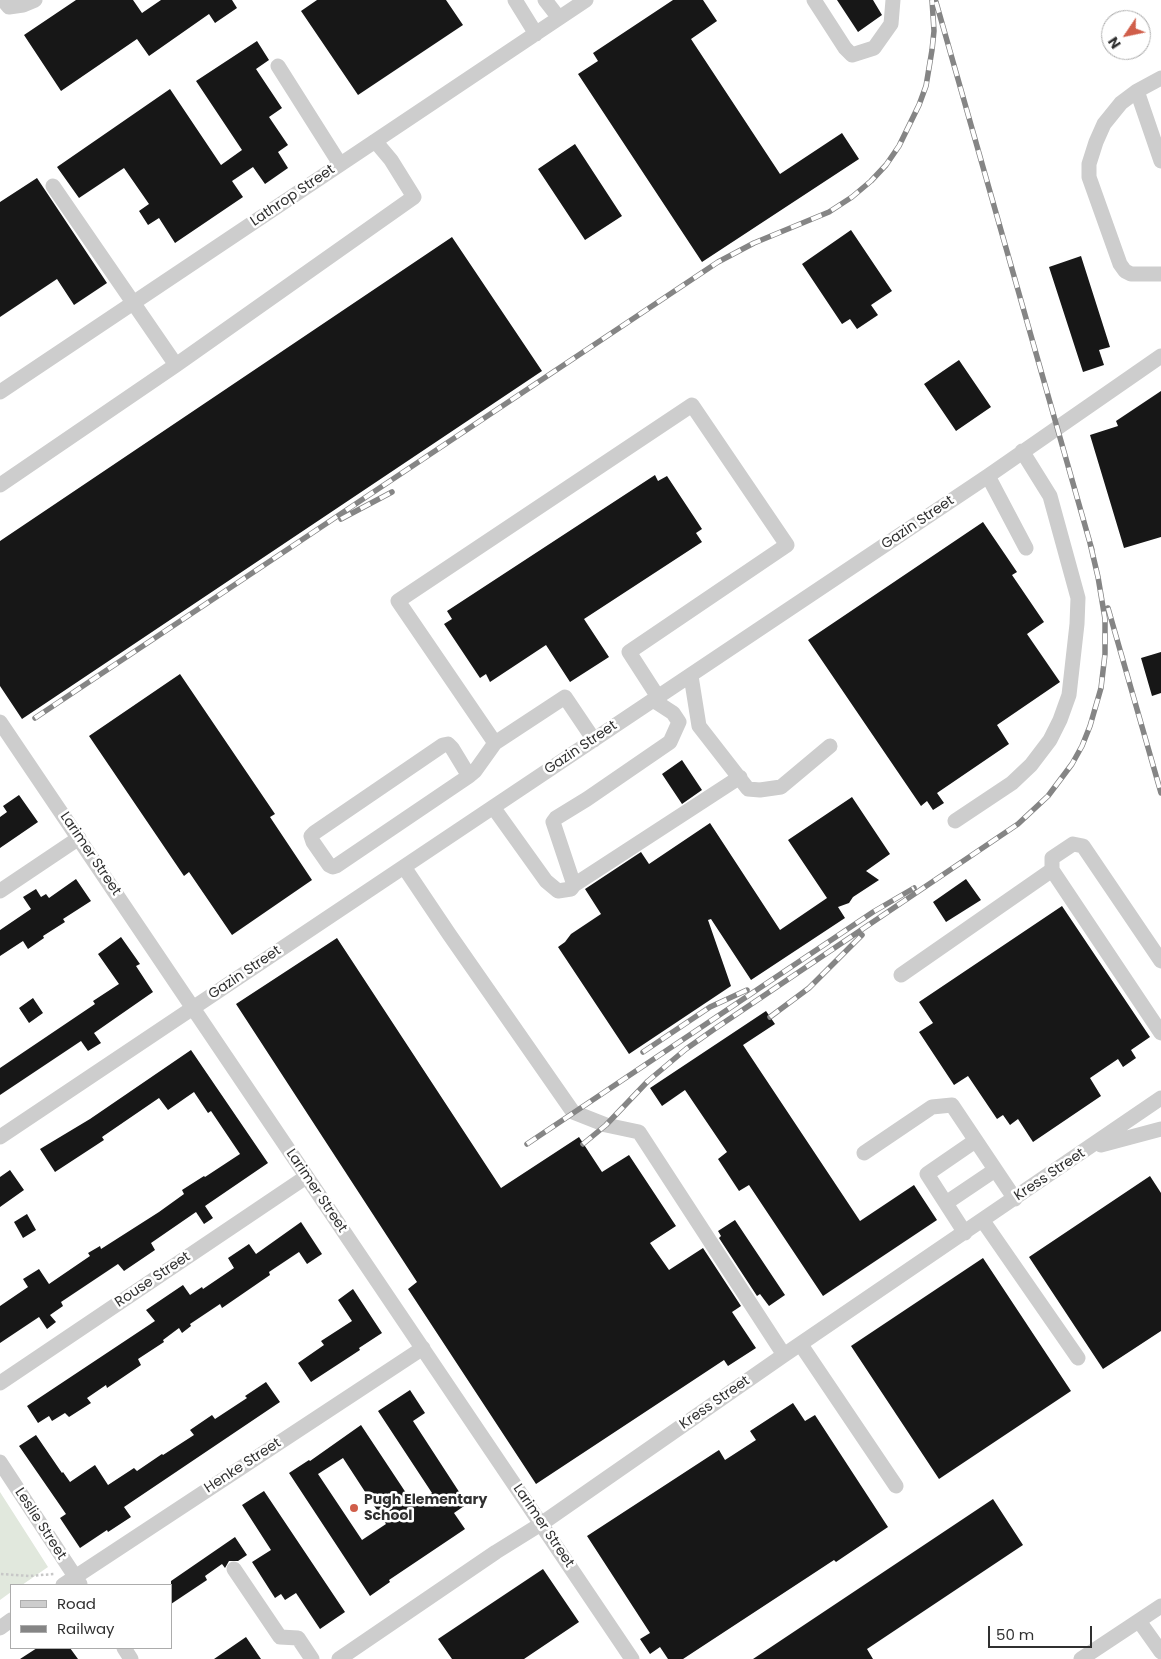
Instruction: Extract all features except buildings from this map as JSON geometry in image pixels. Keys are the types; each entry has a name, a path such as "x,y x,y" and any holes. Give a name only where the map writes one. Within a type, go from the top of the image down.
{"street":[{"path":"3,0 9,8 35,0"},
{"path":"515,0 536,34"},
{"path":"545,0 558,18"},
{"name":"Lathrop Street","path":"0,392 586,0"},
{"path":"814,0 844,48 852,56 874,48 891,24 893,0"},
{"path":"278,66 340,164"},
{"path":"1161,78 1121,102 1104,124 1096,142 1090,164 1089,177 1120,264 1125,271 1131,274 1161,274"},
{"path":"1137,91 1161,161"},
{"path":"0,485 176,365 414,198 391,160 375,141"},
{"path":"53,186 176,365"},
{"name":"Gazin Street","path":"0,1137 655,698 691,676 988,476 1161,356"},
{"path":"495,743 398,601 692,405 787,545 629,652 655,698 673,713 679,722 670,742 556,818 553,822 574,885"},
{"path":"955,821 1012,783 1031,765 1050,740 1069,695 1076,638 1078,598 1050,496 1022,451"},
{"path":"988,476 1026,548"},
{"path":"691,676 699,726 748,788 753,790 770,790 781,787 830,746"},
{"path":"469,776 452,748 448,744 443,745 314,833 311,836 313,842 332,868 469,776 475,771 495,743 565,697 594,740"},
{"name":"Larimer Street","path":"0,722 632,1659"},
{"path":"493,807 546,881 558,891 571,889 574,885 740,777"},
{"path":"0,891 79,838"},
{"path":"1161,961 1084,846 1073,844 1052,858 1052,870 1161,1033"},
{"path":"404,866 573,1112 606,1125 640,1132 784,1356"},
{"path":"901,976 1052,870"},
{"name":"Kress Street","path":"338,1659 496,1552 541,1524 1161,1098"},
{"path":"864,1153 932,1107 952,1105 1015,1199"},
{"name":"Kress Street","path":"1092,1147 1161,1129"},
{"path":"965,1233 926,1174 975,1141"},
{"path":"946,1203 995,1170"},
{"name":"Rouse Street","path":"0,1383 306,1176"},
{"path":"983,1221 1078,1358"},
{"path":"800,1345 896,1486"},
{"name":"Henke Street","path":"70,1580 423,1348"},
{"name":"Leslie Street","path":"0,1462 70,1580"},
{"path":"234,1570 280,1637 298,1638 312,1659"},
{"path":"1081,1659 1161,1606"},
{"path":"1139,1621 1161,1652"}],"path":[{"path":"1,1574 70,1580"}],"shaded area":[{"path":"0,1492 48,1567 23,1584 10,1584 10,1593 0,1600"}],"railway":[{"path":"35,718 718,262 754,243 829,212 852,197 886,165 899,146 919,105 926,86 932,50 934,31 932,0"},
{"path":"936,2 1092,550"},
{"path":"341,519 392,492"},
{"path":"583,1144 606,1125 648,1081 686,1049 1018,824 1048,796 1072,764 1082,746 1101,688 1105,654 1105,619 1090,543"},
{"path":"1108,608 1161,793"},
{"path":"527,1144 873,912 914,888"},
{"path":"770,1017 809,988 862,935"},
{"path":"643,1052 710,1007 747,990"}],"place":[{"name":"Pugh Elementary School","path":"354,1508"}]}
